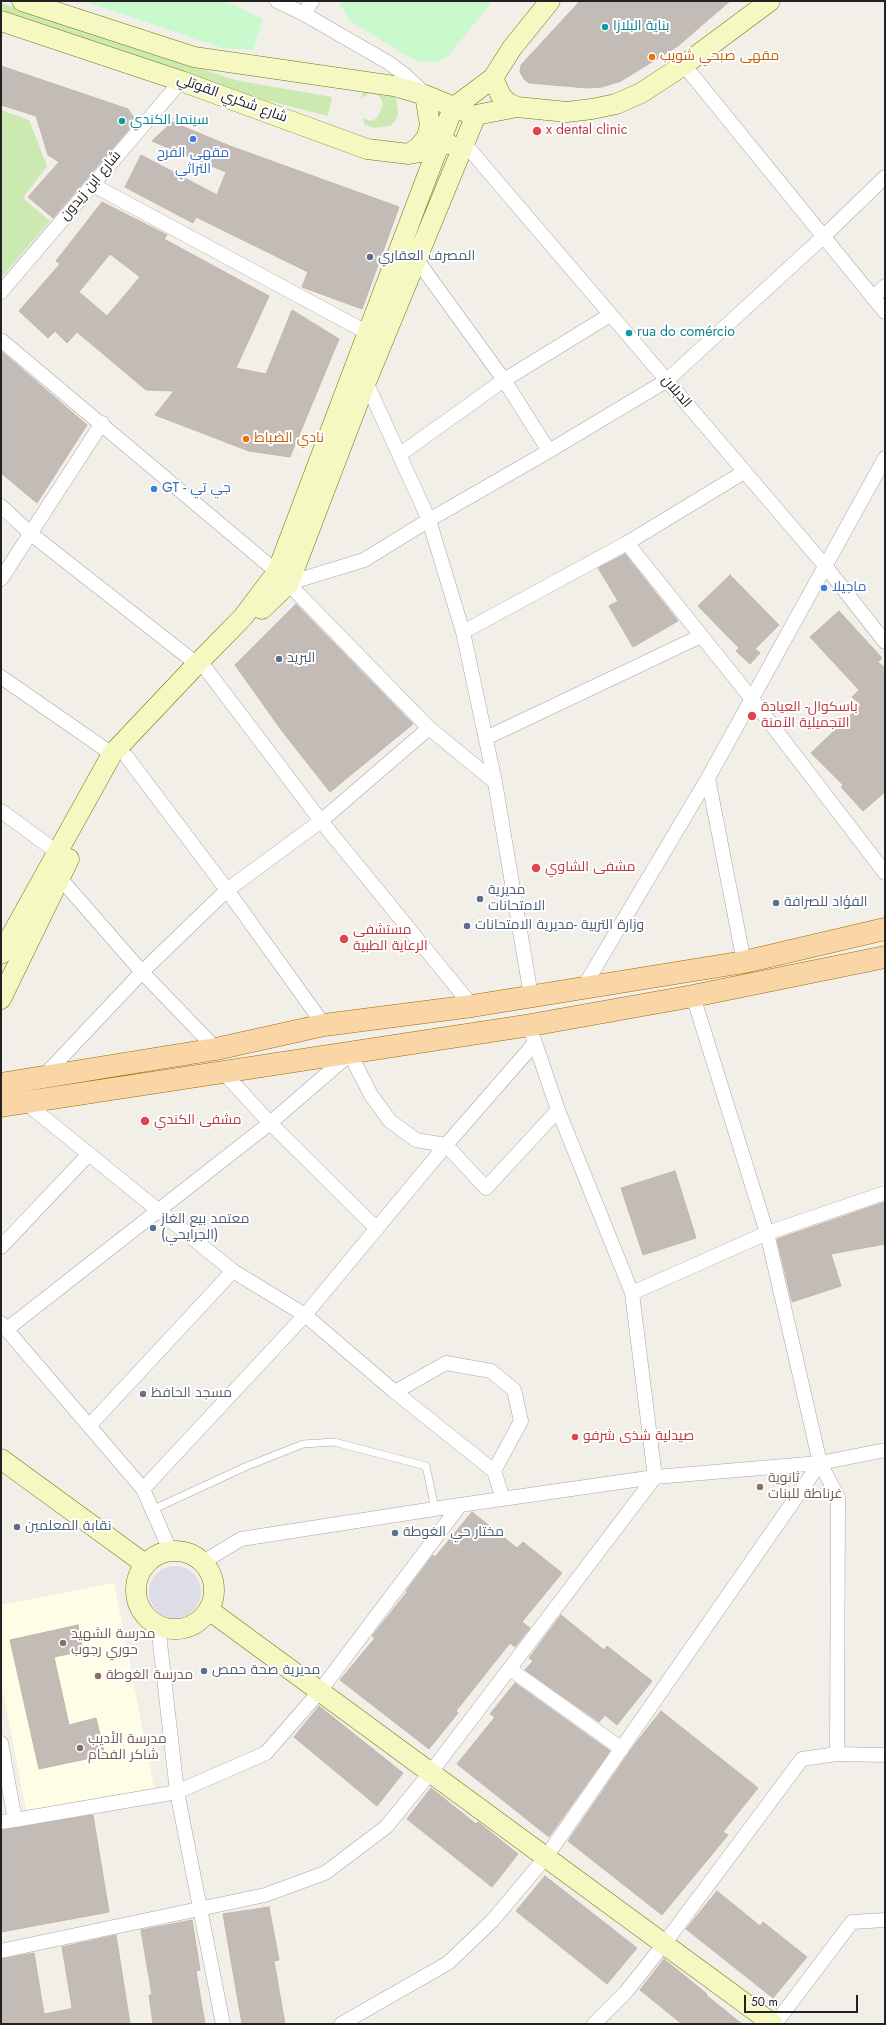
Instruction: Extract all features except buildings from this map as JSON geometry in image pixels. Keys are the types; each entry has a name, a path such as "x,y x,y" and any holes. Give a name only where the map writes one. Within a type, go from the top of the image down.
{"main road":[{"name":"شارع شكري القوتلي","path":"22,1 194,57 287,69 394,86 425,95 453,108 476,115"},
{"path":"283,578 368,332 453,108 493,78 512,48 550,1"},
{"path":"1,954 57,852 120,755 201,667 265,605 283,578 417,260 465,144 468,131 476,115 517,107 567,112 616,104 641,93 684,65 770,1"},
{"name":"شارع شكري القوتلي","path":"1,21 181,81 367,149 409,154 440,144 465,144"},
{"path":"493,78 501,96 508,103 517,107"},
{"path":"409,154 419,147 427,137 430,125 425,95"},
{"path":"1,999 59,877 120,755"},
{"path":"1,1084 216,1049 324,1025 472,1006 744,962 885,929"},
{"path":"1,1106 350,1054 533,1034 693,996 885,957"},
{"path":"1,1459 145,1564"},
{"path":"170,1550 182,1551 193,1555 203,1562 210,1572 214,1585 213,1598 209,1610 202,1619 181,1629 169,1629 148,1619 136,1598 135,1586 138,1574 145,1564 156,1555 170,1550"},
{"path":"209,1610 774,2024"}],"street":[{"path":"277,1 304,14 389,63 405,75 425,95"},
{"path":"304,14 312,1"},
{"path":"684,65 823,238 885,312"},
{"name":"شارع ابن زيدون","path":"1,292 181,81"},
{"name":"الدبلان","path":"465,144 826,567 885,642"},
{"path":"283,578 364,560 429,520 666,381 823,238 885,177"},
{"path":"93,185 368,332"},
{"path":"417,260 504,380 549,451"},
{"path":"873,298 885,286"},
{"path":"399,455 504,380 610,315"},
{"path":"1,340 102,423 283,578 429,728 495,782"},
{"path":"366,382 429,520 463,632 495,782 531,996"},
{"path":"1,579 102,423"},
{"path":"583,988 708,778 885,458"},
{"path":"463,632 627,543 744,472"},
{"path":"1,506 31,534 201,667 321,821 472,1006"},
{"path":"627,543 752,699 885,873"},
{"path":"486,738 701,636"},
{"path":"1,677 120,755 227,890 324,1025"},
{"path":"42,1078 142,972 227,890 321,821 429,728"},
{"path":"708,778 744,962"},
{"path":"1,810 57,852"},
{"path":"59,877 142,972 216,1049"},
{"path":"693,996 767,1233 820,1463 838,1497 837,1754"},
{"path":"1,1951 265,1895 325,1873 386,1827 431,1772 655,1478 632,1292 558,1110 533,1034"},
{"path":"143,1489 305,1315 446,1145 533,1034"},
{"path":"170,1550 143,1489 4,1325 270,1123 350,1054 371,1095 390,1120 416,1140 446,1145 486,1188 558,1110"},
{"path":"223,1072 270,1123 377,1229"},
{"path":"26,1103 233,1271 305,1315 395,1392 494,1471 503,1499"},
{"path":"1,1247 88,1154"},
{"path":"632,1292 767,1233 885,1193"},
{"path":"89,1426 233,1271"},
{"path":"395,1392 446,1363 491,1371 514,1390 521,1421 494,1471"},
{"path":"203,1562 241,1539 460,1505 655,1478 820,1463 885,1450"},
{"path":"341,2024 448,1963 492,1921 546,1857 820,1463"},
{"path":"1,1744 8,1821 178,1792 266,1753 320,1691 460,1505"},
{"path":"158,1625 178,1792 199,1909 223,2024"},
{"path":"510,1668 622,1749"},
{"path":"594,2024 626,1992 664,1944 802,1759 837,1754 885,1755"},
{"path":"774,2024 852,1922 885,1920"}],"lane":[{"path":"152,1510 245,1467 303,1444 334,1442 426,1466 435,1509"}],"shaded area":[{"path":"175,1566 185,1568 193,1574 199,1582 201,1592 199,1602 193,1610 185,1616 175,1618 165,1616 157,1610 151,1602 149,1592 151,1582 157,1574 165,1568"},
{"path":"114,1583 154,1788 26,1810 1,1681 1,1605"}],"green space":[{"path":"83,1 225,1 263,19 253,50 222,48"},
{"path":"340,1 493,1 448,56 437,62 420,62 403,54 349,20 340,4"},
{"path":"1,3 235,80 332,97 328,116 209,86 1,17"},
{"path":"363,91 390,95 396,99 398,112 396,120 390,126 374,128 364,124 363,118 371,121 377,118 383,105 381,98 371,93 361,98"},
{"path":"1,110 29,120 47,166 23,198 50,221 1,278"}],"place":[{"name":"بناية البلازا","path":"605,27"},
{"name":"مقهى صبحي شويب","path":"652,57"},
{"name":"سينما الكندي","path":"122,121"},
{"name":"x dental clinic","path":"537,131"},
{"name":"مقهى الفرح التراثي","path":"193,139"},
{"name":"المصرف العقاري","path":"370,257"},
{"name":"rua do comércio","path":"629,333"},
{"name":"نادي الضباط","path":"246,439"},
{"name":"GT - جي تي","path":"154,489"},
{"name":"ماجيلا","path":"824,588"},
{"name":"البريد","path":"279,659"},
{"name":"باسكوال- العيادة التجميلية الآمنة","path":"752,716"},
{"name":"مشفى الشاوي","path":"536,868"},
{"name":"مديرية الامتحانات","path":"480,899"},
{"name":"الفؤاد للصرافة","path":"776,903"},
{"name":"وزارة التربية -مديرية الامتحانات","path":"467,926"},
{"name":"مستشفى الرعاية الطبية","path":"344,939"},
{"name":"مشفى الكندي","path":"145,1121"},
{"name":"معتمد بيع الغاز (الجرايحي)","path":"153,1228"},
{"name":"مسجد الحافظ","path":"143,1394"},
{"name":"صيدلية شذى شرفو","path":"575,1437"},
{"name":"ثانوية غرناطة للبنات","path":"760,1487"},
{"name":"نقابة المعلمين","path":"17,1527"},
{"name":"مختار حي الغوطة","path":"395,1533"},
{"name":"مدرسة الشهيد حوري رجوب","path":"63,1643"},
{"name":"مديرية صحة حمص","path":"204,1671"},
{"name":"مدرسة الغوطة","path":"98,1676"},
{"name":"مدرسة الأديب شاكر الفحام","path":"80,1748"}]}
